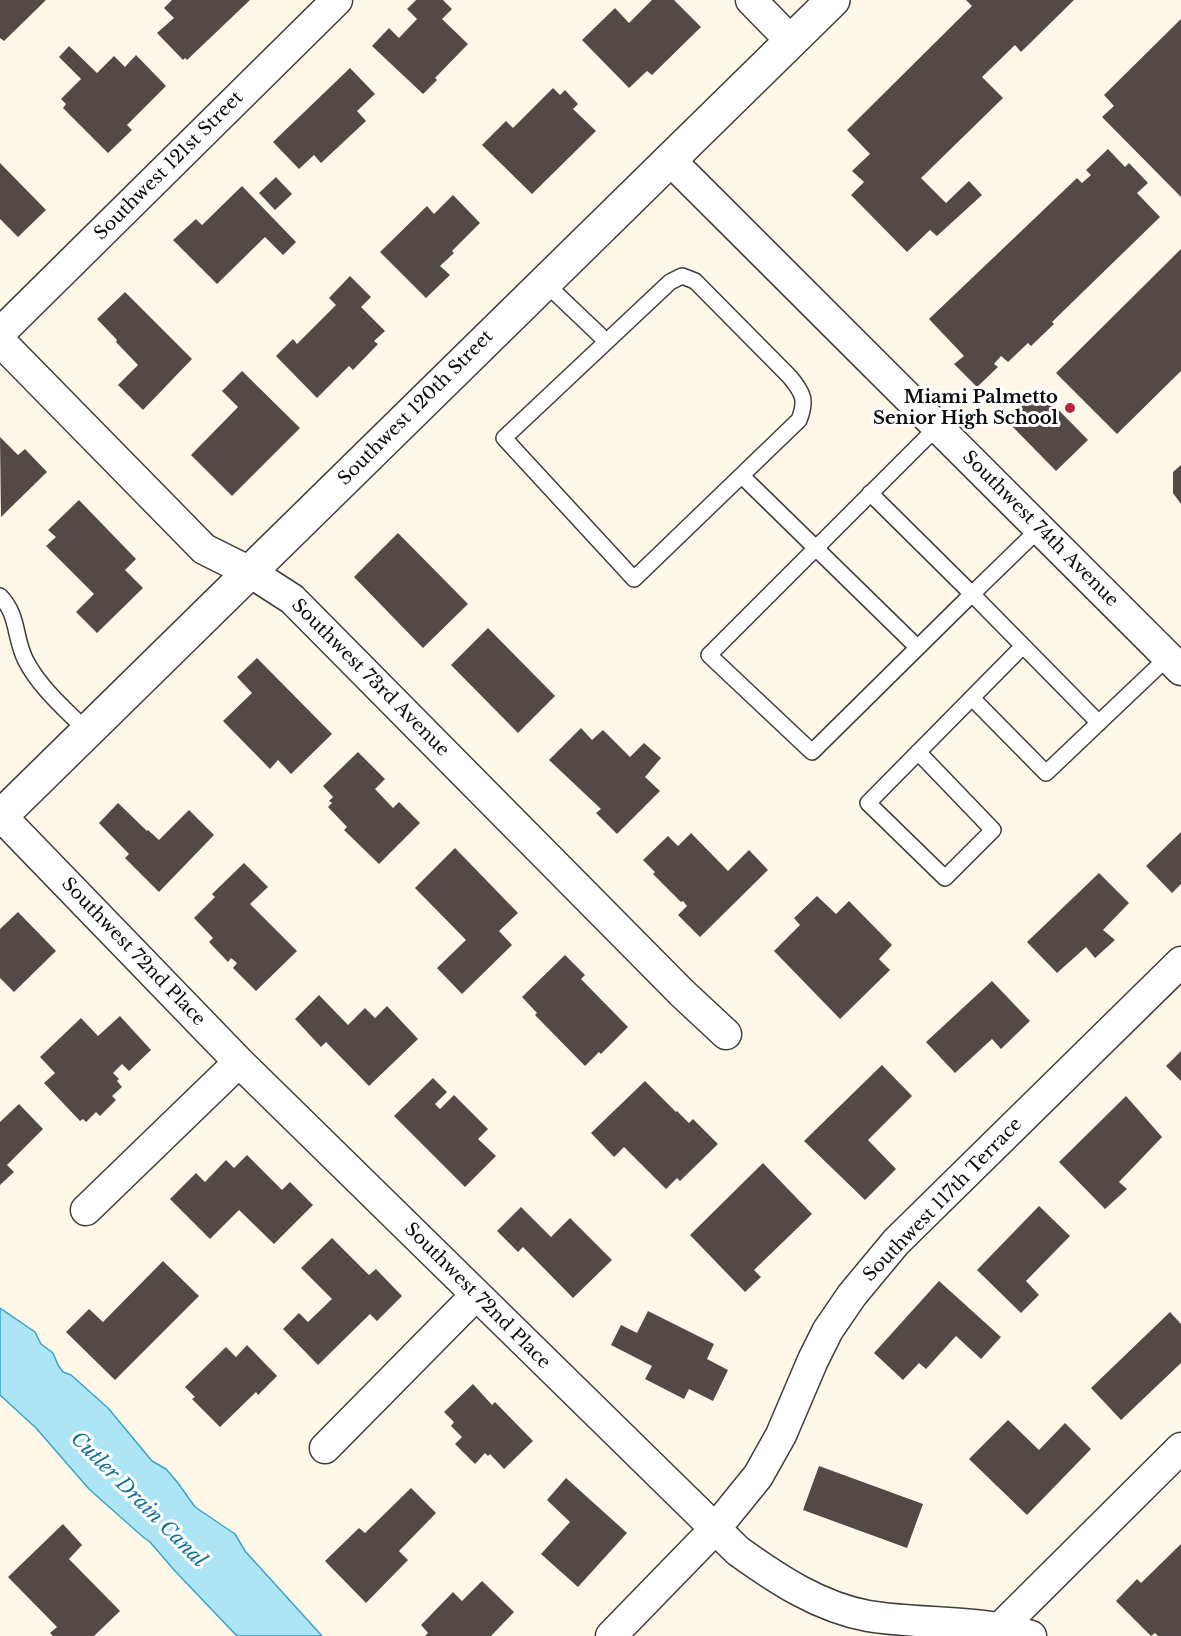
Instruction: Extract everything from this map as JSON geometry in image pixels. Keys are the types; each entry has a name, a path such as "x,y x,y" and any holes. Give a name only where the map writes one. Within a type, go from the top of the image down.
{"street":[{"name":"Southwest 121st Street","path":"0,333 337,0"},
{"path":"751,0 791,41"},
{"name":"Southwest 120th Street","path":"1,816 832,0"},
{"name":"Southwest 74th Avenue","path":"669,159 939,426 1174,664"},
{"name":"Southwest 73rd Avenue","path":"0,341 204,549 250,572 292,599 682,993 726,1034"},
{"name":"Southwest 72nd Place","path":"1,816 239,1062 738,1551 778,1579 833,1606 866,1616 999,1629 1031,1636"},
{"name":"Southwest 117th Terrace","path":"611,1636 715,1529 758,1476 781,1435 828,1330 873,1269 896,1242 1181,962"},
{"path":"86,1210 239,1062"},
{"path":"325,1448 476,1295"},
{"path":"999,1629 1181,1448"}],"lane":[{"path":"682,276 695,281 790,377 800,390 805,406 799,420 742,476 634,579 504,438 670,282 682,276"},
{"path":"544,282 606,341"},
{"path":"939,426 709,655 812,752 1039,529"},
{"path":"742,476 917,647"},
{"path":"870,493 1099,723"},
{"path":"0,596 8,604 14,616 17,637 24,658 34,674 88,732"},
{"path":"918,752 993,830 945,878 868,803 918,752 1023,646"},
{"path":"972,698 1046,773 1099,723 1174,664"}],"water":[{"name":"Cutler Drain Canal","path":"0,1308 35,1332 41,1344 53,1353 63,1372 71,1375 108,1408 152,1461 166,1469 195,1507 235,1534 245,1551 322,1636 239,1636 235,1634 150,1542 89,1489 36,1428 0,1395"}],"building":[{"path":"0,0 46,0 4,41 0,38"},
{"path":"172,0 250,0 187,60 185,58 183,60 157,33 174,18 164,8"},
{"path":"416,0 443,0 452,9 442,19 468,44 423,94 372,46 389,28 399,38 417,19 407,9"},
{"path":"652,0 674,0 701,27 652,75 647,71 629,88 582,40 615,8 629,23"},
{"path":"966,0 1074,0 1021,52 1015,45 982,77 1003,98 921,178 946,203 969,181 982,195 937,236 930,230 907,252 851,195 864,182 852,171 870,154 847,130 972,6"},
{"path":"1181,19 1181,197 1102,117 1114,106 1104,95"},
{"path":"69,46 97,73 114,56 125,67 136,55 166,86 127,125 132,130 108,153 63,108 66,104 61,99 81,79 59,57"},
{"path":"350,68 375,94 357,111 366,121 321,163 314,155 299,169 273,142"},
{"path":"553,88 560,95 565,90 578,104 573,109 596,131 532,194 482,145 506,121 513,128"},
{"path":"1108,149 1125,167 1129,163 1148,183 1137,193 1160,217 1052,322 1054,324 1031,346 1028,343 1008,362 1001,356 994,364 998,367 977,387 954,364 964,356 929,319 1077,178 1082,183 1091,175 1086,170"},
{"path":"0,163 46,210 18,237 0,219"},
{"path":"276,177 292,194 275,210 259,193"},
{"path":"242,186 296,242 283,255 265,237 217,284 173,240 196,219 202,225"},
{"path":"453,195 480,223 440,266 450,275 426,298 380,252 427,206 434,214"},
{"path":"1181,249 1181,371 1117,434 1056,373"},
{"path":"350,276 371,297 361,307 385,331 374,341 378,344 353,370 349,366 317,398 276,356 293,339 297,344 336,305 329,298"},
{"path":"125,292 192,359 143,410 118,385 138,365 97,319"},
{"path":"242,371 300,428 232,496 191,455 238,407 222,391"},
{"path":"1038,389 1088,440 1056,471 1006,420"},
{"path":"0,437 18,455 25,449 47,472 1,517"},
{"path":"1181,465 1181,504 1173,493 1173,472"},
{"path":"79,500 136,559 125,570 143,588 97,633 76,612 94,594 46,546 56,537 48,530"},
{"path":"398,533 468,604 423,648 354,577"},
{"path":"488,628 555,696 518,733 451,665"},
{"path":"257,658 332,734 291,774 278,760 270,769 223,721 252,693 237,677"},
{"path":"581,728 592,740 603,730 630,757 644,743 661,758 645,777 660,791 617,834 596,813 601,809 549,760"},
{"path":"358,752 385,779 375,789 393,808 399,802 420,823 379,864 344,830 347,827 328,807 333,797 323,786"},
{"path":"118,803 159,840 189,810 214,835 159,892 125,858 129,854 99,823"},
{"path":"1181,832 1181,884 1172,893 1146,866"},
{"path":"691,833 728,871 749,850 768,870 700,937 678,915 687,906 653,874 655,872 643,860 668,836 678,846"},
{"path":"455,848 518,913 499,931 512,945 462,994 437,968 466,940 415,888"},
{"path":"244,863 268,887 250,904 297,951 256,991 233,968 237,963 231,958 228,962 209,942 213,938 194,918 215,897 212,894"},
{"path":"1099,873 1129,903 1103,930 1115,940 1095,958 1086,947 1057,973 1027,942"},
{"path":"817,896 836,914 849,901 892,945 879,959 890,970 840,1019 774,951 800,925 794,918"},
{"path":"18,912 56,951 14,992 0,978 0,929"},
{"path":"565,955 585,975 581,979 628,1027 601,1054 599,1052 585,1066 535,1015 537,1013 522,997"},
{"path":"992,981 1030,1021 1001,1049 992,1039 955,1073 926,1042"},
{"path":"319,995 348,1025 365,1008 375,1018 387,1006 418,1039 369,1086 326,1042 321,1047 295,1019"},
{"path":"120,1016 151,1050 129,1071 122,1064 113,1073 119,1079 117,1081 122,1087 112,1096 116,1100 100,1116 96,1112 86,1122 83,1119 80,1121 44,1083 55,1073 40,1057 81,1018 98,1036"},
{"path":"1181,1051 1181,1081 1166,1066"},
{"path":"882,1065 912,1096 868,1140 896,1169 865,1200 804,1141"},
{"path":"433,1078 447,1092 435,1104 440,1109 454,1095 488,1129 478,1139 496,1156 465,1187 394,1116"},
{"path":"645,1081 676,1112 689,1123 693,1119 718,1144 680,1181 677,1178 666,1189 624,1147 614,1157 591,1133"},
{"path":"1126,1096 1162,1137 1119,1182 1127,1189 1105,1209 1059,1162"},
{"path":"19,1104 43,1129 7,1165 14,1172 0,1185 0,1122"},
{"path":"247,1155 282,1190 290,1182 313,1205 274,1244 239,1210 210,1239 170,1199 196,1173 205,1182 226,1160 234,1168"},
{"path":"763,1163 812,1214 754,1270 761,1277 745,1292 690,1235"},
{"path":"1039,1206 1070,1236 1026,1281 1039,1295 1021,1313 977,1270"},
{"path":"521,1207 551,1237 570,1218 612,1260 573,1298 523,1247 518,1252 497,1231"},
{"path":"332,1238 369,1275 376,1269 402,1296 377,1321 370,1314 318,1365 283,1329 299,1313 308,1322 332,1299 301,1268"},
{"path":"163,1261 199,1296 115,1380 66,1332 89,1309 103,1322"},
{"path":"939,1281 1001,1337 981,1359 956,1336 926,1369 919,1363 903,1380 874,1353"},
{"path":"648,1311 714,1344 707,1359 728,1370 713,1401 689,1389 684,1399 645,1379 652,1366 611,1345 621,1325 637,1333"},
{"path":"1170,1312 1181,1324 1181,1363 1121,1420 1091,1388"},
{"path":"247,1345 277,1376 258,1395 256,1392 220,1427 192,1399 195,1397 185,1387 226,1347 236,1357"},
{"path":"473,1384 492,1405 495,1402 533,1441 504,1469 490,1454 488,1456 485,1453 475,1464 455,1444 462,1437 451,1426 454,1422 444,1412"},
{"path":"1008,1420 1039,1450 1065,1423 1091,1449 1027,1515 969,1459"},
{"path":"819,1466 923,1504 907,1548 803,1510"},
{"path":"566,1478 627,1533 578,1587 541,1554 570,1522 547,1500"},
{"path":"411,1488 436,1513 399,1551 408,1560 366,1603 325,1561 359,1528 365,1533"},
{"path":"63,1524 82,1545 69,1559 120,1611 94,1636 53,1636 50,1633 57,1627 8,1577"},
{"path":"1181,1544 1181,1636 1158,1636 1155,1633 1151,1636 1116,1601 1137,1579 1141,1583"},
{"path":"482,1581 514,1612 491,1636 425,1636 428,1633 421,1625 453,1592 462,1601"}],"place":[{"name":"Miami Palmetto Senior High School","path":"1070,408"}]}
